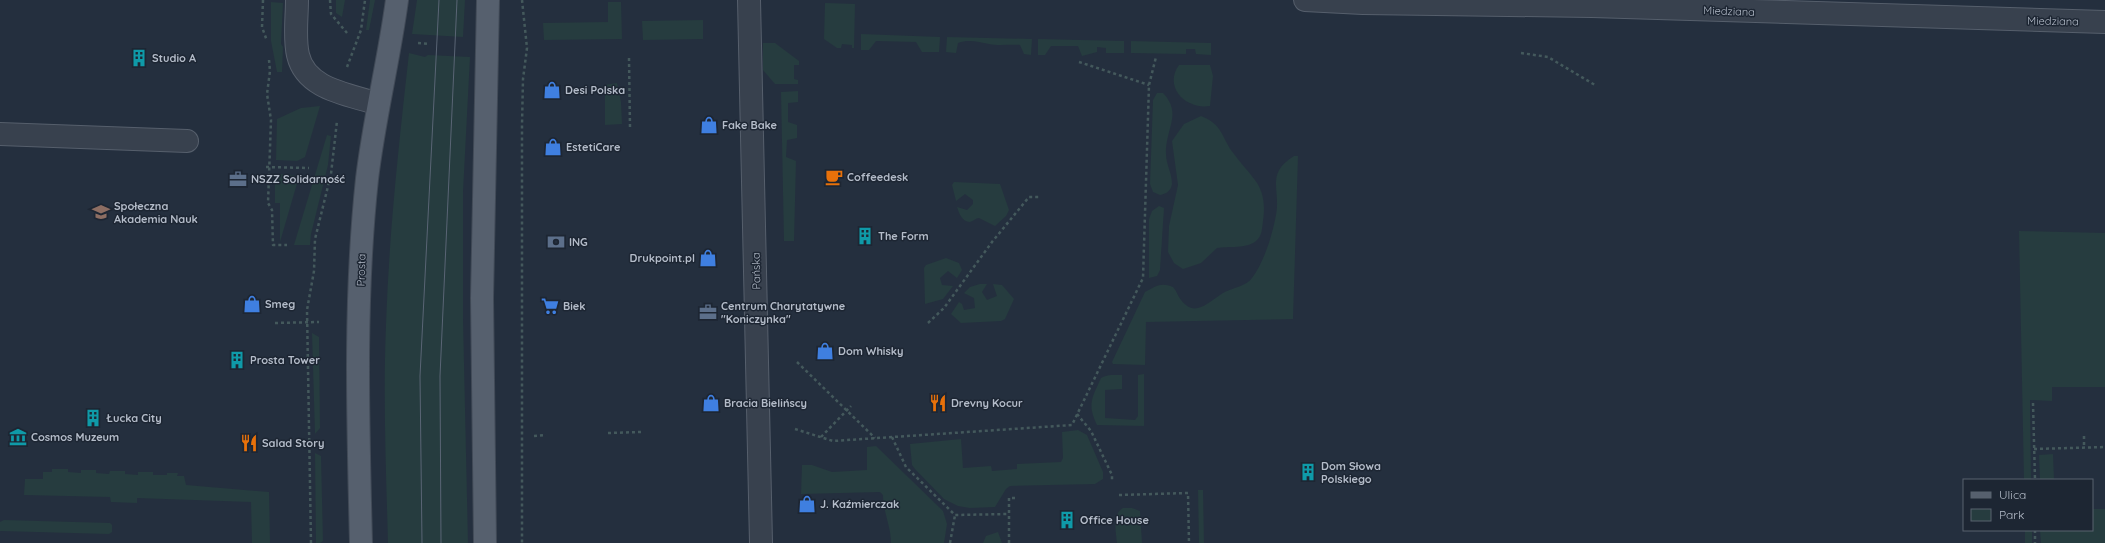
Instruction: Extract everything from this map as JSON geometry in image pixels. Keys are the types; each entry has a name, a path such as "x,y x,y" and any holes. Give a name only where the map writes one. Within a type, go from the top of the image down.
{"main road":[{"name":"Prosta","path":"361,543 358,408 361,257 368,174 378,104 391,41 397,0"},
{"path":"485,543 482,298 488,0"}],"street":[{"path":"297,0 297,48 301,66 311,79 322,85 378,104"},
{"name":"Pańska","path":"749,0 761,543"},
{"name":"Miedziana","path":"1305,0 2105,22"},
{"path":"0,134 187,141"}],"path":[{"path":"263,0 262,28 268,48"},
{"path":"330,0 331,14 348,33"},
{"path":"346,70 360,30 364,0"},
{"path":"522,0 527,48 523,79 522,125 522,543"},
{"path":"1521,53 1548,57 1595,85"},
{"path":"268,56 270,71 267,94 271,120 267,168 268,203 272,210 273,245 288,245"},
{"path":"795,429 833,441 1072,425 1143,278 1149,85 1156,57"},
{"path":"629,58 630,127"},
{"path":"1079,62 1149,85"},
{"path":"311,543 307,310 314,271 315,238 331,174 337,120"},
{"path":"267,168 310,168"},
{"path":"928,323 944,308 992,242 1029,197 1040,197"},
{"path":"275,323 319,322"},
{"path":"797,362 875,438"},
{"path":"2033,403 2035,479"},
{"path":"821,437 851,406"},
{"path":"1077,414 1091,431 1112,476 1112,482"},
{"path":"608,433 641,432"},
{"path":"534,436 546,435"},
{"path":"2084,436 2084,447"},
{"path":"892,437 906,467 955,515 1009,514"},
{"path":"2034,449 2105,447"},
{"path":"1119,495 1188,493 1189,543"},
{"path":"1009,543 1009,498 1015,498"},
{"path":"950,543 955,515"},
{"path":"2035,531 2036,543"}],"green space":[{"path":"336,0 345,0 342,17 336,13"},
{"path":"370,0 375,0 369,30 366,30"},
{"path":"417,0 465,0 463,37 412,34"},
{"path":"271,2 283,3 281,44 283,47 282,72 277,72 271,41"},
{"path":"608,2 621,2 622,39 544,40 543,23 608,22"},
{"path":"825,3 855,4 854,48 852,48 852,45 842,44 841,48 837,48 824,39"},
{"path":"703,20 703,39 643,40 642,21"},
{"path":"861,34 940,37 939,52 922,52 916,42 876,41 869,50 861,50"},
{"path":"947,37 1032,39 1031,55 1024,54 1020,45 993,45 970,41 958,43 956,53 946,52"},
{"path":"1038,39 1124,41 1124,53 1106,53 1106,48 1097,47 1097,52 1082,56 1078,46 1051,46 1045,55 1038,55"},
{"path":"1131,41 1211,43 1211,55 1196,54 1195,49 1186,49 1186,54 1131,53"},
{"path":"763,43 775,43 799,61 799,65 794,65 794,79 798,80 798,84 775,84 763,70"},
{"path":"409,53 425,57 428,55 470,57 463,192 463,319 468,543 388,543 385,406 387,291 395,188"},
{"path":"1179,65 1210,65 1213,76 1210,106 1201,106 1185,101 1175,89 1175,73"},
{"path":"617,83 621,102 622,124 605,125 605,85"},
{"path":"798,91 798,102 788,103 788,122 797,125 797,138 787,140 786,157 796,161 794,241 784,241 781,92"},
{"path":"1157,93 1163,93 1172,108 1172,122 1166,145 1166,154 1172,184 1171,189 1168,192 1160,195 1153,192 1150,184 1153,100"},
{"path":"320,106 305,157 297,161 276,160 277,119 301,108"},
{"path":"1201,116 1214,123 1230,148 1258,184 1263,199 1264,209 1262,227 1259,237 1252,244 1217,248 1201,263 1183,269 1174,263 1168,252 1169,226 1178,185 1172,141 1184,124"},
{"path":"327,135 331,136 328,165 311,234 310,245 294,245"},
{"path":"1294,156 1298,156 1293,319 1146,322 1145,365 1113,364 1112,362 1145,292 1159,285 1173,287 1184,304 1189,307 1200,308 1224,293 1246,283 1252,278 1264,257 1270,240 1277,206 1277,176 1285,163"},
{"path":"275,174 294,175 298,180 280,242 280,203 275,203"},
{"path":"954,182 1000,184 1009,210 1006,216 995,226 979,218 967,222 961,217 957,207 967,210 973,204 973,200 965,194 956,201 952,185"},
{"path":"1159,206 1164,208 1160,270 1157,276 1149,278 1149,219 1152,211"},
{"path":"2019,231 2105,233 2105,387 2052,387 2052,401 2030,400 2031,479 2024,479"},
{"path":"946,258 959,263 962,270 957,278 948,271 940,278 942,285 953,286 943,299 925,304 924,268 926,265"},
{"path":"980,284 987,284 982,292 987,300 997,296 993,284 1002,285 1014,299 1005,319 1001,321 961,323 951,314 959,302 962,304 964,310 975,308 974,298 964,293 970,287"},
{"path":"312,333 319,337 320,428 315,434"},
{"path":"1144,374 1144,426 1097,425 1091,406 1093,396 1101,378 1108,375 1122,375 1122,389 1105,390 1105,418 1135,420 1138,416 1138,375"},
{"path":"1078,430 1087,435 1103,472 1103,479 1095,484 1010,486 1006,489 995,507 970,508 958,506 944,499 912,465 910,444 961,439 963,468 991,466 992,471 1017,469 1017,464 1061,462 1063,458 1062,432"},
{"path":"876,446 943,511 947,524 944,543 891,543 883,495 880,492 801,494 802,465 812,465 832,472 867,470 867,447"},
{"path":"315,453 321,456 323,541 320,543 316,543"},
{"path":"2053,454 2054,479 2040,479 2039,455"},
{"path":"52,469 68,469 68,472 81,473 81,470 96,470 96,473 109,474 110,471 125,471 125,474 138,475 138,472 153,472 153,475 178,473 177,476 184,476 186,485 269,492 270,543 252,543 251,502 137,498 137,503 111,502 110,497 24,495 25,479 43,479 43,472 52,472"},
{"path":"1198,490 1203,490 1204,543 1199,543"},
{"path":"1123,508 1132,508 1140,511 1142,543 1117,543 1116,519 1117,514"},
{"path":"2093,509 2105,509 2105,543 2041,543 2040,531 2093,531"},
{"path":"4,520 110,523 112,525 112,532 109,534 0,531 0,522"},
{"path":"2025,531 2032,531 2032,543 2025,543"},
{"path":"998,532 1002,543 983,543 986,536"}],"tram line":[{"path":"422,543 420,376 439,0"},
{"path":"441,543 440,376 457,0"}],"place":[{"name":"Studio A","path":"139,58"},
{"name":"Desi Polska","path":"552,90"},
{"name":"Fake Bake","path":"709,125"},
{"name":"EstetiCare","path":"553,147"},
{"name":"Coffeedesk","path":"834,177"},
{"name":"NSZZ Solidarność","path":"238,179"},
{"name":"Społeczna Akademia Nauk","path":"101,212"},
{"name":"The Form","path":"865,236"},
{"name":"ING","path":"556,242"},
{"name":"Drukpoint.pl","path":"708,258"},
{"name":"Smeg","path":"252,304"},
{"name":"Biek","path":"550,306"},
{"name":"Centrum Charytatywne \"Koniczynka\"","path":"708,312"},
{"name":"Dom Whisky","path":"825,351"},
{"name":"Prosta Tower","path":"237,360"},
{"name":"Bracia Bielińscy","path":"711,403"},
{"name":"Drevny Kocur","path":"938,403"},
{"name":"Łucka City","path":"93,418"},
{"name":"Cosmos Muzeum","path":"18,437"},
{"name":"Salad Story","path":"249,443"},
{"name":"Dom Słowa Polskiego","path":"1308,472"},
{"name":"J. Kaźmierczak","path":"807,504"},
{"name":"Office House","path":"1067,520"}]}
